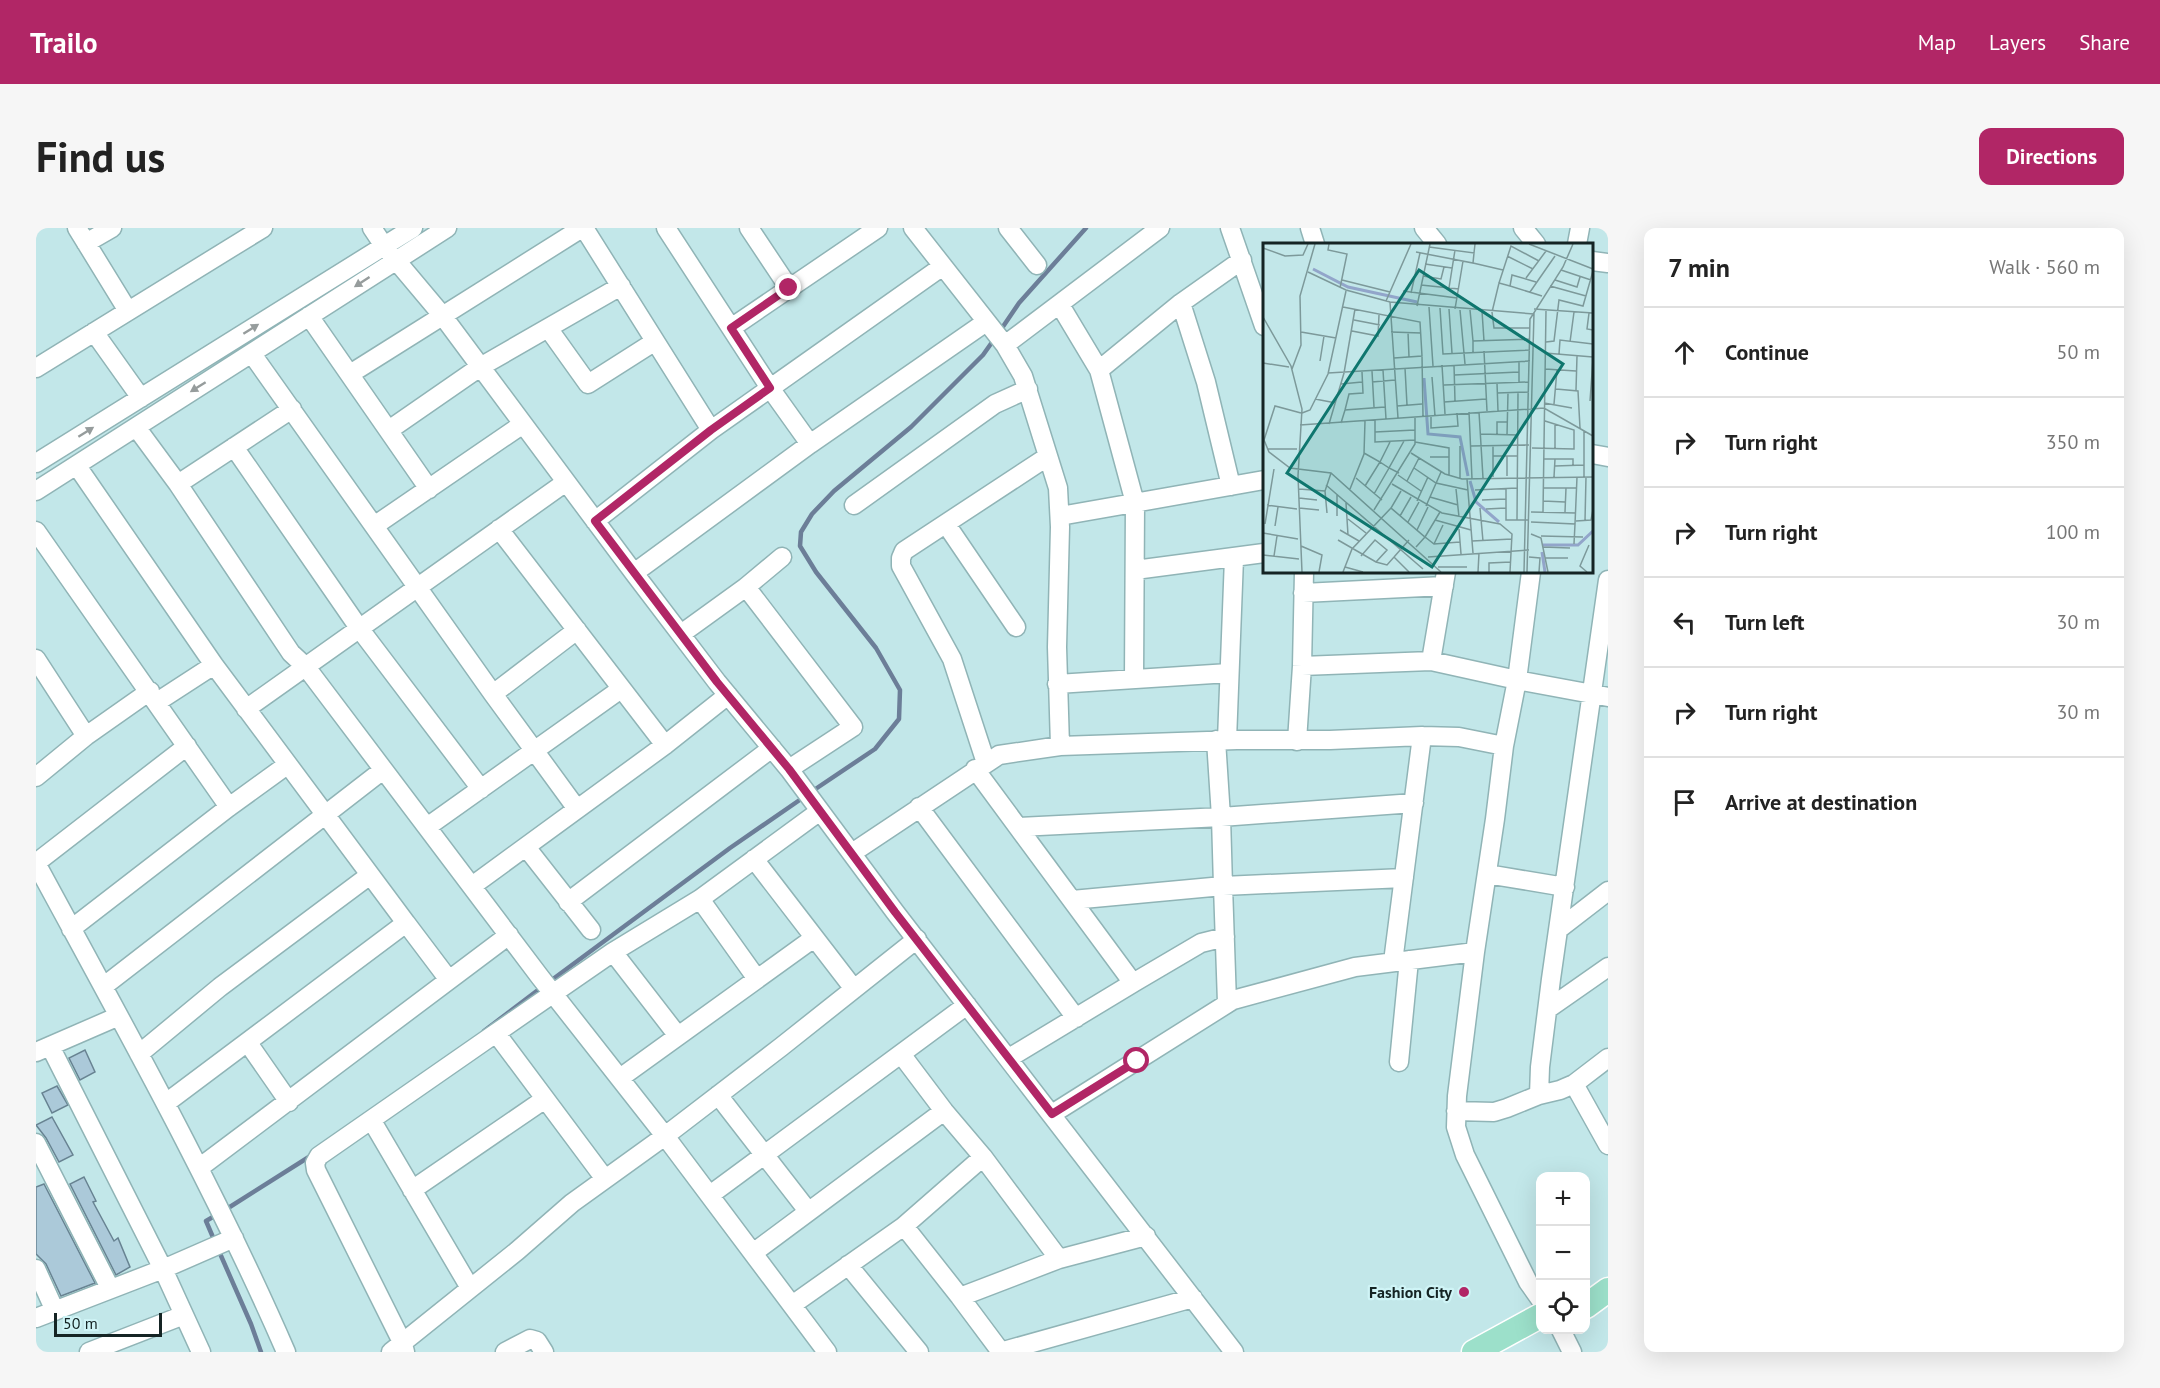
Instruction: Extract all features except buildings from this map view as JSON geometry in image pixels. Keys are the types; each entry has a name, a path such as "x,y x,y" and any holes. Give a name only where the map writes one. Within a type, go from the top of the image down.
{"main road":[{"path":"1590,1285 1608,1273"},
{"path":"1590,1303 1608,1290"},
{"path":"1474,1352 1536,1318"},
{"path":"1501,1352 1536,1333"}],"street":[{"path":"112,228 82,235 128,311"},
{"path":"37,365 263,228"},
{"path":"372,228 442,315 634,573 728,695 789,769 916,939 1234,1352"},
{"path":"36,491 309,316 390,253 413,228"},
{"path":"36,463 141,398 390,253 447,228"},
{"path":"350,374 583,228 711,430"},
{"path":"666,228 770,388 810,444"},
{"path":"749,228 789,288"},
{"path":"731,328 878,228"},
{"path":"913,228 995,333 1023,376 1058,488 1060,516 1057,684 1060,746"},
{"path":"1008,228 1037,265"},
{"path":"634,573 810,444 995,333 1060,305 1160,228"},
{"path":"1230,228 1263,323"},
{"path":"1310,228 1315,243"},
{"path":"1424,228 1436,243"},
{"path":"1523,228 1535,243"},
{"path":"1577,243 1580,228"},
{"path":"1098,370 1181,303 1242,260"},
{"path":"1593,261 1608,263"},
{"path":"595,521 711,430 943,266"},
{"path":"389,430 480,367 621,286"},
{"path":"1181,303 1206,382 1231,486"},
{"path":"1060,305 1098,370 1135,503 1134,679"},
{"path":"309,316 429,489"},
{"path":"548,328 588,384 654,342"},
{"path":"94,332 141,398"},
{"path":"252,354 577,809"},
{"path":"854,505 995,404 1028,389"},
{"path":"178,484 292,409"},
{"path":"374,526 523,424"},
{"path":"136,427 178,484 291,653 306,667 508,935 665,1136 827,1352"},
{"path":"234,447 359,628 481,789"},
{"path":"1593,454 1608,457"},
{"path":"1047,457 904,550 901,566 952,659 981,766 1019,827 1133,983"},
{"path":"77,466 214,665 448,981"},
{"path":"1060,516 1263,480"},
{"path":"246,709 566,482"},
{"path":"946,524 1016,627"},
{"path":"499,529 665,745"},
{"path":"36,531 230,807"},
{"path":"1135,570 1263,553"},
{"path":"681,634 746,587 782,557"},
{"path":"1227,1003 1221,740 1229,673 1234,558"},
{"path":"1297,741 1302,666 1304,573"},
{"path":"1531,573 1517,680 1504,746 1475,952 1456,1127 1465,1155 1528,1282 1536,1293"},
{"path":"1303,592 1445,579 1431,661"},
{"path":"1539,1095 1540,1067 1575,808 1600,695 1608,580"},
{"path":"746,587 853,727 789,769"},
{"path":"493,693 577,630"},
{"path":"36,659 86,736"},
{"path":"1302,666 1431,661 1600,695"},
{"path":"36,777 86,736 214,665"},
{"path":"1057,684 1229,673"},
{"path":"426,827 621,689"},
{"path":"472,886 665,745 728,695"},
{"path":"852,853 999,755 1060,746 1422,736 1460,738 1504,746"},
{"path":"1399,1062 1404,878 1422,736"},
{"path":"188,746 36,863 104,986 221,1212 222,1243 286,1352"},
{"path":"568,902 772,748"},
{"path":"71,929 287,765"},
{"path":"104,986 383,770"},
{"path":"812,800 754,859 700,899 613,952 548,987 495,1033 319,1156 315,1163 316,1170 400,1349 572,1203 665,1136 916,939"},
{"path":"1019,827 1221,817 1414,803"},
{"path":"919,807 1076,1018"},
{"path":"526,847 591,930"},
{"path":"754,859 854,989"},
{"path":"1487,874 1565,887"},
{"path":"139,1054 220,987 370,875"},
{"path":"1072,900 1223,886 1404,878"},
{"path":"1559,929 1608,891"},
{"path":"700,899 757,979"},
{"path":"166,1103 406,923"},
{"path":"199,1168 508,935"},
{"path":"1009,1058 1201,943 1225,937"},
{"path":"620,1078 814,938"},
{"path":"613,952 678,1036"},
{"path":"1052,1114 1233,1000 1355,967 1475,952"},
{"path":"1548,1009 1608,967"},
{"path":"710,1196 967,1005"},
{"path":"119,1016 43,1049 163,1269 201,1352"},
{"path":"495,1033 605,1179"},
{"path":"248,1043 289,1102"},
{"path":"901,1054 944,1111 983,1157 1059,1259"},
{"path":"1456,1111 1494,1112 1539,1095 1560,1090 1574,1084 1608,1058"},
{"path":"1574,1084 1608,1145"},
{"path":"718,1095 808,1211"},
{"path":"412,1190 544,1099"},
{"path":"753,1253 944,1111"},
{"path":"372,1121 470,1288"},
{"path":"36,1143 44,1179 110,1288"},
{"path":"792,1305 904,1226 983,1157"},
{"path":"904,1226 1000,1352 1057,1344 1193,1298"},
{"path":"960,1297 1059,1259 1146,1236"},
{"path":"36,1318 163,1269 222,1243"},
{"path":"848,1265 919,1352"},
{"path":"36,1269 55,1311"},
{"path":"89,1352 184,1316"},
{"path":"1563,1334 1572,1352"},
{"path":"505,1352 530,1339 537,1341 544,1352"}],"waterway":[{"path":"1000,331 1019,303 1086,228"},
{"path":"811,792 875,749 899,719 900,690 876,648 816,572 800,546 801,532 812,514 834,491 911,427 983,355 995,338"},
{"path":"549,982 730,848 804,797"},
{"path":"484,1031 542,987"},
{"path":"225,1210 312,1155"},
{"path":"215,1242 206,1221 218,1214"},
{"path":"218,1249 261,1352"}],"place":[{"name":"Fashion City","path":"1464,1292"}],"route":[{"path":"789,288 731,328 770,388 711,430 595,521 717,682 789,769 895,912 1052,1114 1137,1061"}]}
